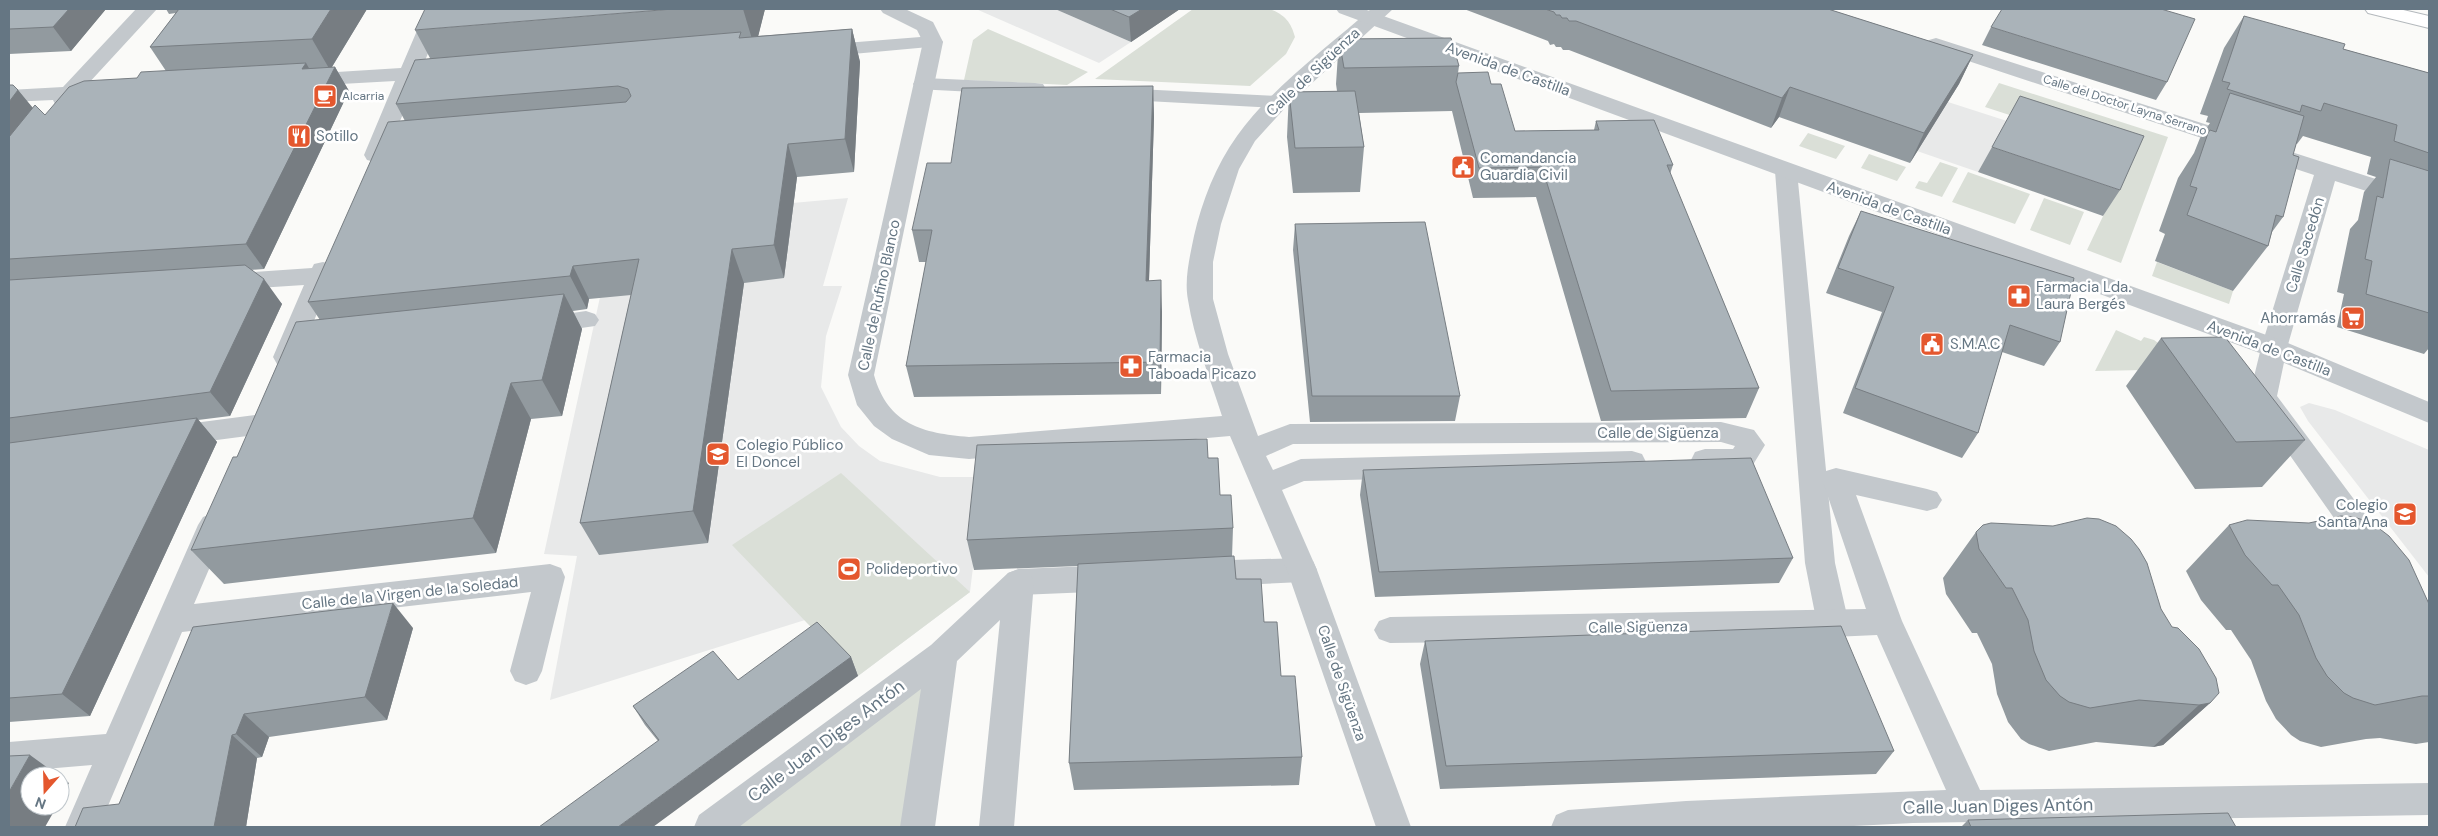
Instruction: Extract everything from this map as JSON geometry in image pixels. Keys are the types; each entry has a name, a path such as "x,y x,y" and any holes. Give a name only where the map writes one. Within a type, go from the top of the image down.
{"highway":[{"path":"2375,9 2429,22"}],"street":[{"path":"48,118 68,92 146,9"},
{"path":"365,177 387,149 426,33 445,9"},
{"path":"796,53 933,42 926,26 890,9"},
{"name":"Avenida de Castilla","path":"1346,9 1377,14 1786,171 2274,348 2429,413"},
{"name":"Calle de Sigüenza","path":"1377,14 1278,102 1246,138 1228,169 1209,224 1201,262 1200,299 1215,354 1239,425 1302,570 1392,827"},
{"name":"Calle del Doctor Layna Serrano","path":"1913,37 2429,204"},
{"name":"Calle de Rufino Blanco","path":"933,42 861,375 868,398 884,419 902,432 929,444 969,448 1239,425"},
{"path":"288,81 411,82"},
{"path":"924,84 1059,91"},
{"path":"9,96 118,90"},
{"path":"1098,93 1278,102"},
{"path":"1786,171 1820,562 1833,624"},
{"name":"Calle Sacedón","path":"2327,171 2274,348 2263,397 2388,569"},
{"path":"244,452 332,249"},
{"path":"202,283 320,276"},
{"path":"516,327 586,320"},
{"path":"288,351 318,348"},
{"path":"146,440 255,425"},
{"name":"Calle de Sigüenza","path":"1250,451 1290,434 1721,432 1744,437 1750,445 1741,460 1301,470 1266,485"},
{"path":"1927,500 1836,479 1886,622 1970,805"},
{"path":"82,827 221,505"},
{"path":"996,827 1019,582 1302,570"},
{"name":"Calle de la Virgen de la Soledad","path":"172,620 550,577 526,671"},
{"name":"Calle Juan Diges Antón","path":"711,827 942,655 1019,582"},
{"name":"Calle Sigüenza","path":"1390,630 1886,622"},
{"path":"918,827 942,655"},
{"path":"9,757 116,748"},
{"name":"Calle Juan Diges Antón","path":"1568,827 1687,822 1918,817 1970,805 2429,799"}],"shaded area":[{"path":"976,9 1055,9 1131,42 1099,63"},
{"path":"1193,9 1270,9 1287,20 1292,27 1295,37 1286,54 1250,86 1095,79"},
{"path":"988,29 1088,72 1067,85 964,80 973,40"},
{"path":"1999,83 2168,137 2121,263 2087,250 2132,155 1985,107"},
{"path":"1948,102 2007,121 1978,172 1917,151"},
{"path":"1808,133 1845,146 1836,159 1799,146"},
{"path":"1869,154 1906,167 1897,181 1861,168"},
{"path":"1940,162 1958,168 1942,197 1915,188 1919,181 1927,183"},
{"path":"1968,172 2030,194 2015,224 1952,202"},
{"name":"Colegio Público El Doncel","path":"848,198 823,286 842,286 826,336 821,387 841,427 859,446 880,461 940,477 984,477 970,592 858,676 805,620 550,700 577,556 544,554 617,219"},
{"path":"2044,198 2084,212 2070,245 2030,230"},
{"path":"2157,262 2233,291 2229,304 2152,276"},
{"path":"2116,330 2141,341 2144,337 2154,340 2194,369 2095,371"},
{"name":"Colegio Santa Ana","path":"2309,403 2335,410 2429,450 2429,577 2308,421 2300,407"},
{"name":"Polideportivo","path":"841,473 970,592 858,676 732,545"},
{"path":"942,655 918,827 715,827"}],"building":[{"path":"9,9 69,9 53,27 9,29"},
{"path":"179,9 331,9 312,39 150,47"},
{"path":"425,9 673,9 415,30"},
{"path":"1110,9 1142,9 1129,17"},
{"path":"1545,9 1828,9 1973,55 1924,133 1790,87 1782,98 1576,21 1569,21 1567,18 1562,18 1560,15"},
{"path":"2002,9 2161,9 2195,19 2167,82 1991,27"},
{"path":"2244,16 2345,44 2343,49 2429,73 2429,153 2394,141 2397,125 2324,103 2321,111 2302,105 2300,112 2227,89 2230,83 2222,81"},
{"path":"852,29 845,139 788,144 774,245 732,249 693,511 580,523 639,259 573,266 570,276 308,302 388,122 626,102 631,96 628,89 618,86 396,104 415,60 741,32 739,38"},
{"path":"1451,38 1459,66 1344,68 1339,39"},
{"path":"306,63 302,69 335,67 246,244 9,259 9,137 35,105 45,115 69,87 84,81 137,78 141,72"},
{"path":"1488,72 1491,84 1501,84 1515,131 1599,130 1596,121 1654,120 1673,165 1667,165 1759,388 1611,391 1542,167 1479,168 1456,82 1458,73"},
{"path":"9,85 13,85 18,90 9,102"},
{"path":"1153,86 1146,281 1161,280 1160,362 906,366 932,230 912,230 927,163 951,163 962,88"},
{"path":"1355,91 1364,147 1295,148 1289,92"},
{"path":"2230,93 2304,116 2293,155 2299,157 2283,217 2276,215 2268,246 2187,215 2197,188 2190,186 2208,133 2210,130 2216,132"},
{"path":"2020,96 2144,136 2120,190 1992,147"},
{"path":"2390,159 2429,171 2429,313 2366,294 2372,261 2365,259 2377,196 2383,198"},
{"path":"1861,211 2074,278 2060,342 2010,325 1978,433 1855,388 1894,287 1838,268"},
{"path":"1425,222 1460,396 1312,396 1295,224"},
{"path":"245,265 264,279 210,392 9,418 9,280"},
{"path":"564,294 542,380 511,383 473,518 191,550 233,457 237,457 296,322"},
{"path":"2225,337 2305,440 2236,442 2161,338"},
{"path":"197,418 62,694 9,698 9,443"},
{"path":"1207,439 1208,458 1218,458 1220,495 1231,495 1233,528 967,540 977,445"},
{"path":"1751,458 1793,558 1379,572 1363,470"},
{"path":"2341,516 2354,517 2372,523 2389,536 2409,560 2429,604 2429,696 2375,705 2344,693 2327,676 2316,658 2299,615 2278,585 2272,585 2245,555 2229,525 2247,520 2309,523"},
{"path":"2087,518 2099,519 2116,526 2139,549 2147,563 2161,609 2172,627 2178,628 2199,649 2216,678 2219,693 2210,703 2199,705 2139,700 2090,708 2069,702 2060,696 2046,680 2034,651 2028,620 2012,588 2006,588 1979,549 1976,532 1983,525 1991,523 2053,526"},
{"path":"1234,556 1236,579 1261,579 1264,622 1277,622 1281,676 1295,676 1302,757 1069,763 1078,564"},
{"path":"393,603 365,697 244,714 236,734 232,735 214,827 75,827 83,808 119,804 193,627"},
{"path":"817,622 851,657 618,827 539,827 659,740 633,706 713,651 738,680"},
{"path":"1841,626 1894,751 1446,766 1425,641"},
{"path":"30,755 24,766 20,766 20,773 9,792 9,756"},
{"path":"2228,813 2236,827 1971,827 1968,820"}],"place":[{"name":"Alcarria","path":"325,96"},
{"name":"Sotillo","path":"299,136"},
{"name":"Comandancia Guardia Civil","path":"1463,167"},
{"name":"Farmacia Lda. Laura Bergés","path":"2019,296"},
{"name":"Ahorramás","path":"2353,318"},
{"name":"S.M.A.C","path":"1932,344"},
{"name":"Farmacia Taboada Picazo","path":"1131,366"},
{"name":"Colegio Público El Doncel","path":"718,454"},
{"name":"Colegio Santa Ana","path":"2405,514"},
{"name":"Polideportivo","path":"849,569"}]}
